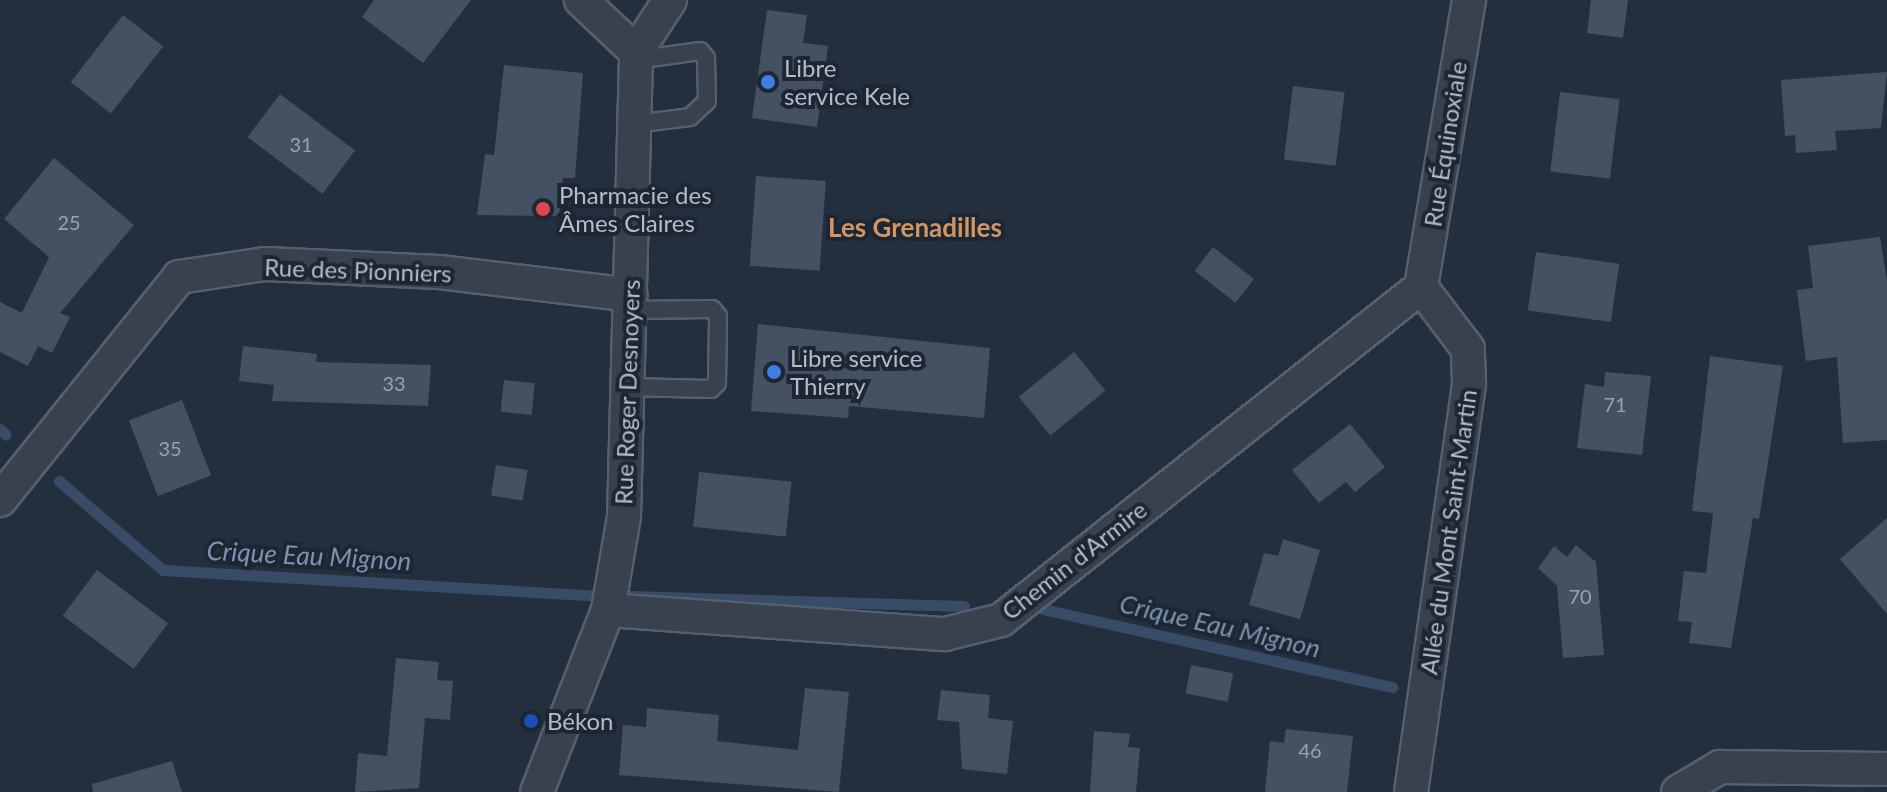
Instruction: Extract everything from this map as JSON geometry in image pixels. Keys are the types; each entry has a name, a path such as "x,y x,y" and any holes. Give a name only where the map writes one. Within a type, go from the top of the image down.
{"street":[{"path":"581,0 636,56 670,0"},
{"name":"Rue Équinoxiale","path":"1421,287 1469,0"},
{"name":"Rue Roger Desnoyers","path":"537,792 608,610 624,516 636,56"},
{"name":"Rue des Pionniers","path":"0,500 179,277 265,264 439,272 631,302"},
{"name":"Chemin d'Armire","path":"608,610 945,634 1001,620 1421,287"},
{"name":"Allée du Mont Saint-Martin","path":"1411,792 1469,383 1468,349 1421,287"},
{"path":"1678,792 1720,767 1887,769"}],"lane":[{"path":"634,124 690,117 707,101 706,58 700,51 636,56"},
{"path":"628,387 711,389 717,383 718,316 712,309 631,302"}],"building":[{"path":"374,0 471,0 423,63 362,17"},
{"path":"1591,0 1628,0 1623,38 1587,33"},
{"path":"767,10 807,15 803,43 828,46 817,127 752,118"},
{"path":"123,15 163,46 111,113 71,82"},
{"path":"504,65 583,73 575,178 563,178 559,216 477,215 485,154 494,155"},
{"path":"1887,72 1881,128 1835,131 1837,150 1796,153 1795,135 1785,136 1781,80"},
{"path":"1293,86 1345,92 1336,166 1284,159"},
{"path":"1560,92 1620,99 1610,179 1550,171"},
{"path":"280,94 355,151 323,194 248,137"},
{"path":"54,158 134,225 60,313 70,317 52,353 38,346 28,366 0,352 0,302 22,313 49,257 4,219"},
{"path":"756,176 826,181 820,271 750,266"},
{"path":"1880,237 1887,281 1887,440 1843,443 1837,357 1806,361 1797,290 1813,288 1808,246"},
{"path":"1213,247 1254,279 1236,303 1195,271"},
{"path":"1536,252 1619,264 1611,322 1528,310"},
{"path":"758,324 990,348 984,418 849,406 848,418 751,411"},
{"path":"243,346 317,354 316,362 431,365 428,406 272,401 274,385 239,381"},
{"path":"1074,352 1105,391 1050,436 1019,397"},
{"path":"1710,356 1783,366 1759,519 1753,518 1731,648 1689,643 1692,622 1678,621 1684,571 1706,573 1713,513 1692,511"},
{"path":"1605,372 1651,376 1642,455 1577,448 1585,384 1604,387"},
{"path":"504,380 535,383 531,415 501,412"},
{"path":"182,400 211,476 158,496 129,420"},
{"path":"1350,424 1385,467 1355,492 1346,482 1319,503 1292,470"},
{"path":"496,465 528,470 523,501 491,496"},
{"path":"699,472 791,482 786,536 693,527"},
{"path":"1887,518 1887,614 1840,559"},
{"path":"1283,539 1320,550 1300,619 1249,605 1264,553 1278,556"},
{"path":"1576,545 1596,562 1604,655 1563,658 1557,586 1538,568 1554,546 1567,557"},
{"path":"97,570 168,624 134,669 63,616"},
{"path":"396,658 439,662 437,680 453,681 450,720 425,718 419,788 355,792 358,753 387,756"},
{"path":"1191,665 1233,673 1228,702 1185,693"},
{"path":"805,688 849,692 839,792 619,775 623,725 646,727 647,708 719,715 717,741 798,750"},
{"path":"941,690 990,695 988,718 1013,721 1007,774 962,769 959,722 937,720"},
{"path":"1286,729 1353,736 1347,792 1265,792 1270,741 1284,743"},
{"path":"1094,731 1130,734 1128,747 1140,748 1136,792 1090,792"},
{"path":"172,761 182,792 93,792 92,784"}],"waterway":[{"name":"Crique Eau Mignon","path":"0,429 6,435"},
{"name":"Crique Eau Mignon","path":"59,481 163,570 590,595"},
{"name":"Crique Eau Mignon","path":"630,596 964,606"},
{"name":"Crique Eau Mignon","path":"1038,608 1392,687"}],"place":[{"name":"Libre service Kele","path":"768,82"},
{"name":"Pharmacie des Âmes Claires","path":"543,209"},
{"name":"Libre service Thierry","path":"774,372"},
{"name":"Békon","path":"531,721"}],"district":[{"name":"Les Grenadilles","path":"915,228"}]}
